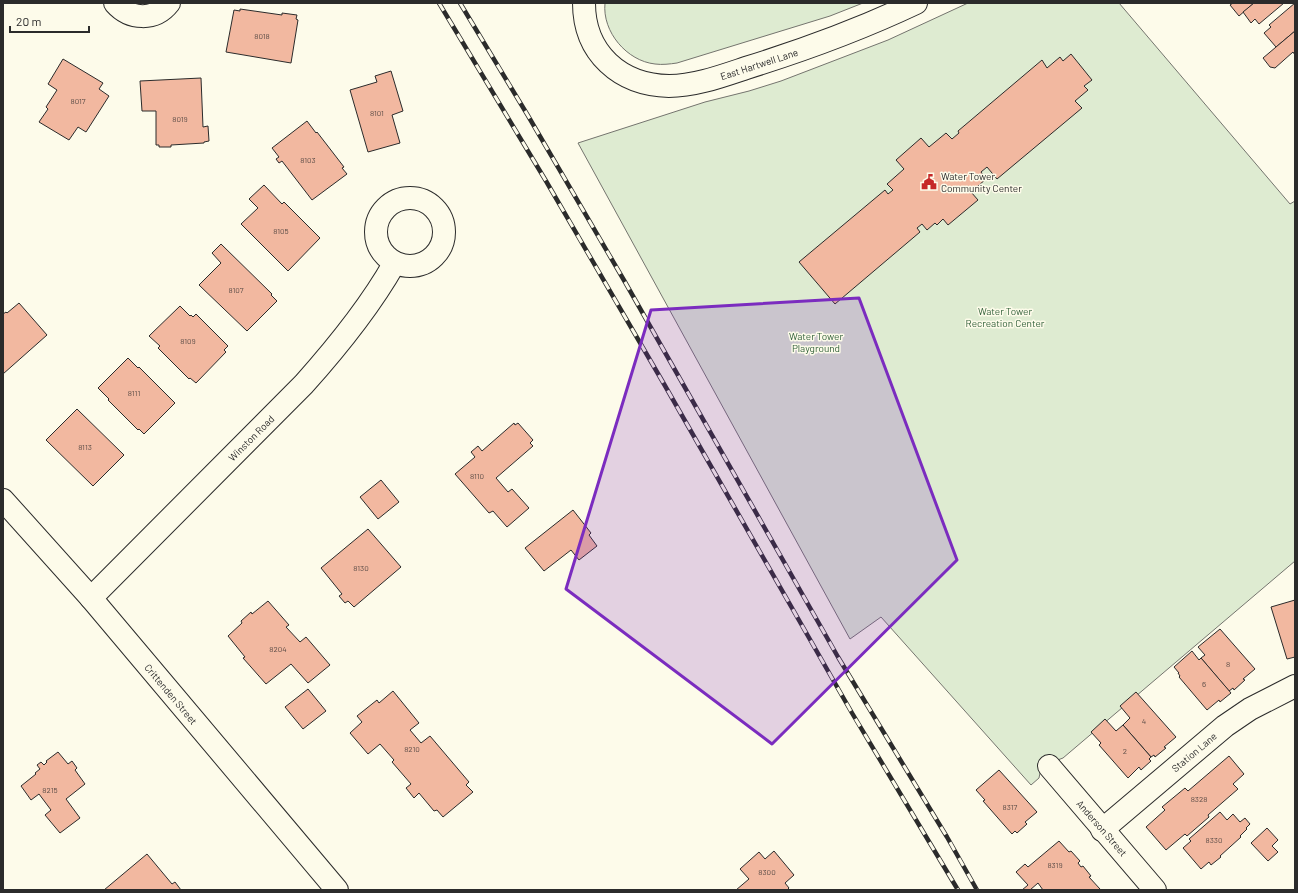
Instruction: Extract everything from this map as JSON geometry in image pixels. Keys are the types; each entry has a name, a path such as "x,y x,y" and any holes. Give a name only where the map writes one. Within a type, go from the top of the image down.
{"street":[{"path":"116,3 120,8 130,14 140,17 150,16 160,12 169,3"},
{"name":"East Hartwell Lane","path":"584,3 586,25 591,41 602,56 618,70 633,80 650,84 670,86 690,84 714,78 802,50 864,26 916,3"},
{"name":"Winston Road","path":"91,598 335,349 356,323 383,284 394,264"},
{"name":"Crittenden Street","path":"3,500 91,598 337,890"},
{"name":"Station Lane","path":"1102,830 1225,726 1250,709 1295,686"},
{"name":"Anderson Street","path":"1049,766 1102,830 1155,890"}],"highlighted area":[{"path":"859,298 957,560 772,744 566,589 651,310"}],"green space":[{"path":"605,3 863,3 830,16 677,63 655,64 645,62 635,57 618,43 608,24 605,14"},
{"name":"Water Tower Recreation Center","path":"968,3 1119,3 1290,204 1295,201 1295,561 1063,758 1047,764 1040,773 1039,778 1031,785 881,617 850,639 578,143 705,102 781,81 888,40"}],"building":[{"path":"1233,3 1254,3 1239,16 1230,5"},
{"path":"1254,3 1284,3 1259,24 1255,19 1251,23 1243,12"},
{"path":"1295,3 1295,31 1276,47 1264,33 1271,27 1269,25"},
{"path":"240,9 282,15 282,13 297,15 296,19 298,20 291,63 226,52 234,10 240,11"},
{"path":"1295,31 1295,55 1293,52 1275,68 1270,67 1263,58"},
{"path":"1071,54 1092,80 1084,86 1088,90 1075,101 1082,108 997,179 987,167 981,172 986,179 971,192 978,200 948,225 943,219 937,225 935,223 927,230 922,224 917,228 920,232 835,304 799,262 885,190 888,194 893,190 887,184 904,169 896,160 921,138 929,147 946,133 952,139 959,133 958,131 1042,60 1047,68 1060,57 1063,61"},
{"path":"63,59 103,83 99,89 109,96 86,132 78,127 69,140 39,122 48,109 46,107 57,90 48,84"},
{"path":"391,71 403,111 392,115 400,143 368,152 350,90 377,82 375,76"},
{"path":"201,78 203,127 208,126 209,141 204,143 171,145 171,147 159,147 159,145 156,145 156,111 142,111 140,81"},
{"path":"307,121 344,167 342,168 347,174 312,200 282,161 279,163 276,159 279,157 272,148"},
{"path":"264,185 282,204 284,202 320,238 288,271 241,224 258,208 249,199"},
{"path":"221,244 272,294 271,295 277,301 247,331 199,285 221,263 212,253"},
{"path":"19,303 47,335 3,374 3,314 6,312 7,313"},
{"path":"180,306 190,316 191,315 193,317 196,314 228,346 224,350 226,352 196,383 190,378 189,379 158,348 160,346 149,336"},
{"path":"128,358 175,403 144,434 139,429 138,430 108,400 109,399 98,388"},
{"path":"77,409 124,455 93,486 46,440"},
{"path":"514,423 515,425 518,423 533,440 530,443 533,446 496,478 508,492 512,489 529,508 507,527 493,511 489,513 455,474 475,457 471,452 478,446 482,451"},
{"path":"381,480 399,502 378,519 360,497"},
{"path":"573,510 591,533 589,535 597,546 579,560 571,550 544,571 525,548"},
{"path":"368,529 401,567 354,607 348,601 345,603 339,596 342,594 321,568"},
{"path":"1295,600 1295,657 1287,659 1271,607"},
{"path":"268,601 289,625 286,627 300,642 306,637 330,665 308,683 291,664 266,684 243,658 245,657 228,636 251,612 252,614"},
{"path":"1220,629 1255,669 1243,679 1245,680 1234,690 1233,688 1229,691 1201,658 1205,655 1198,647"},
{"path":"1192,651 1199,660 1201,658 1231,693 1220,702 1219,700 1207,710 1179,677 1179,673 1174,667"},
{"path":"308,689 326,711 303,729 285,707"},
{"path":"393,691 419,723 410,730 421,743 430,736 469,782 466,785 473,792 443,817 437,810 434,811 419,793 414,798 406,788 411,784 392,762 394,760 380,744 368,754 350,733 362,722 357,716 377,700 379,703"},
{"path":"1136,692 1176,737 1155,757 1154,755 1151,757 1123,725 1130,718 1120,706"},
{"path":"1105,719 1116,731 1123,725 1151,757 1149,759 1151,761 1141,770 1139,767 1128,778 1099,745 1101,743 1091,732"},
{"path":"58,752 68,764 72,761 77,768 75,770 85,784 66,799 80,818 60,833 45,815 51,810 39,794 31,800 21,786 40,769 37,765 41,762 44,765 47,762 46,761"},
{"path":"1229,756 1244,774 1233,784 1238,789 1208,815 1209,817 1187,836 1185,834 1166,850 1146,827 1165,810 1162,807 1185,788 1188,791"},
{"path":"999,770 1037,812 1025,822 1027,824 1017,833 1015,831 1012,834 983,801 985,800 976,790"},
{"path":"1220,812 1227,820 1233,814 1240,822 1245,818 1250,824 1240,836 1241,837 1220,856 1221,857 1211,865 1209,862 1201,869 1183,848 1191,841 1189,839"},
{"path":"1267,828 1278,840 1272,846 1278,852 1268,861 1251,843"},
{"path":"1059,841 1080,861 1078,863 1081,867 1083,866 1091,876 1089,877 1100,889 1043,890 1038,883 1030,890 1022,890 1028,885 1016,872 1025,864 1028,867"},
{"path":"774,851 794,875 785,883 789,888 787,890 736,890 749,879 740,869 759,852 765,859"},
{"path":"147,854 172,884 175,882 181,890 104,890"}],"railway":[{"path":"439,3 546,181 852,713 958,890"},
{"path":"460,3 625,282 838,657 947,837 977,890"}],"place":[{"name":"Water Tower Community Center","path":"929,182"}],"park label":[{"name":"Water Tower Playground","path":"816,342"}]}
